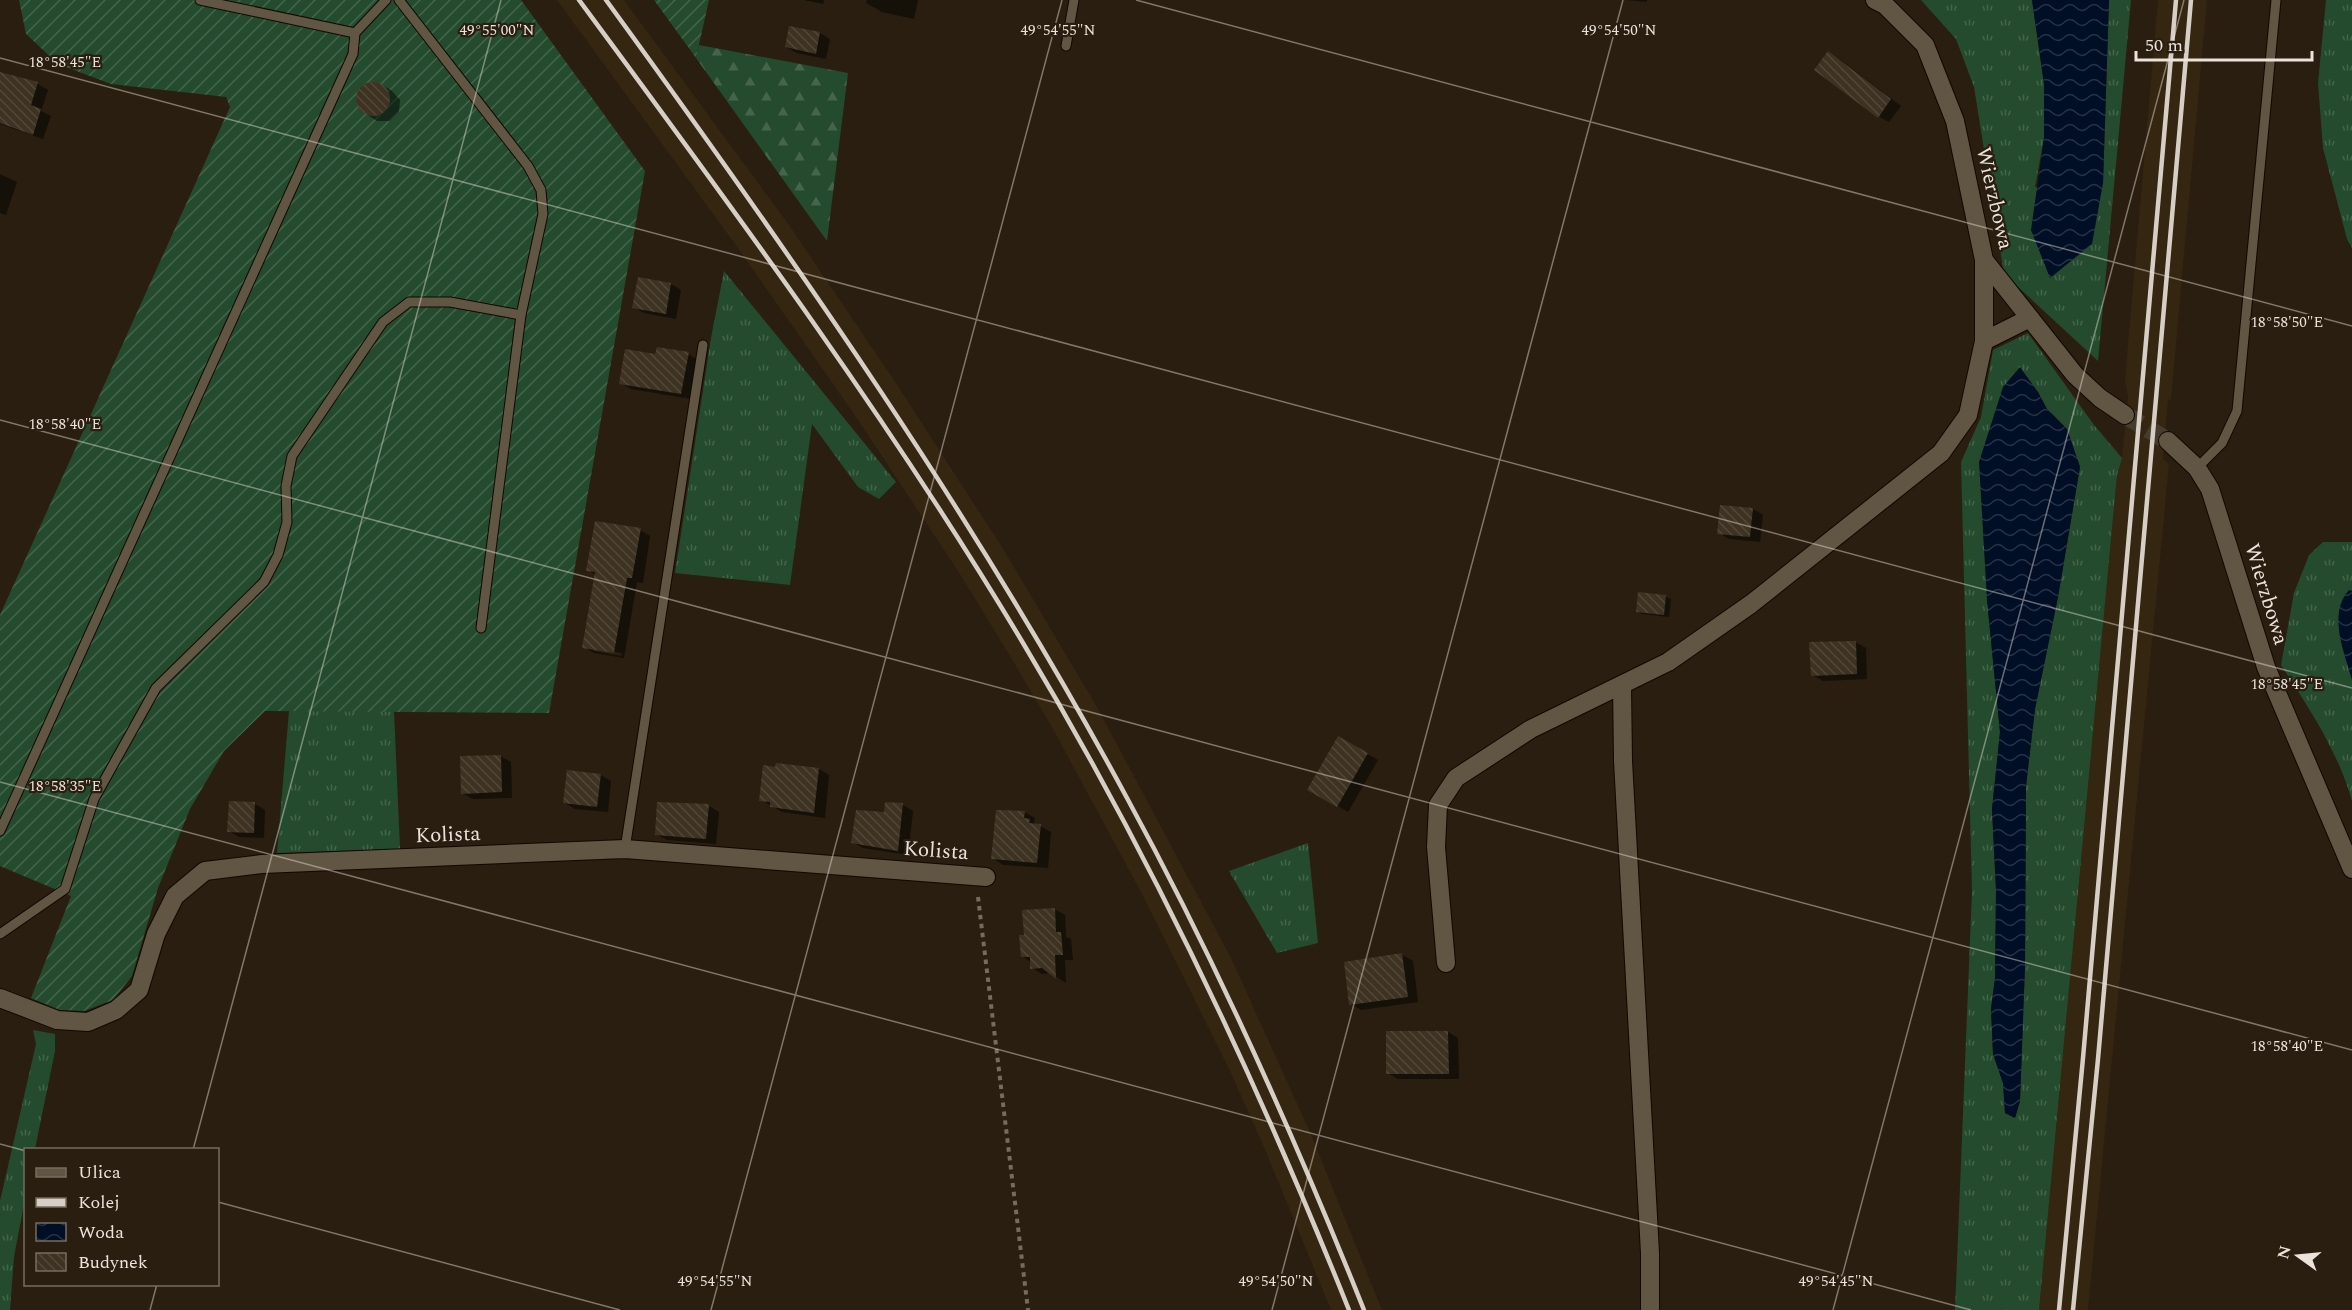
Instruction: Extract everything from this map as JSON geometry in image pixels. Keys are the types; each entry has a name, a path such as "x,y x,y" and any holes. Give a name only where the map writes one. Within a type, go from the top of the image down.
{"street":[{"name":"Wierzbowa","path":"1875,0 1885,5 1925,45 1955,121 1984,260 2075,375 2100,398 2125,415"},
{"path":"1446,963 1437,847 1438,805 1456,778 1531,729 1668,662 1751,604 1941,453 1968,415 1984,341 1984,260"},
{"path":"1984,341 2030,318"},
{"name":"Wierzbowa","path":"2168,441 2197,468 2210,489 2266,667 2352,869"},
{"path":"1622,685 1624,773 1650,1253 1650,1310"},
{"name":"Kolista","path":"0,998 57,1020 88,1022 117,1010 139,990 156,934 176,896 205,871 262,864 625,849 981,876"}],"lane":[{"path":"200,0 355,33"},
{"path":"0,831 353,54 355,33 386,0"},
{"path":"399,0 528,166 541,190 543,214 521,315 481,628"},
{"path":"1066,46 1074,0"},
{"path":"2197,468 2222,443 2237,411 2276,0"},
{"path":"0,934 65,889 94,799 156,688 264,582 278,555 287,522 286,486 292,456 383,322 409,302 450,302 521,315"},
{"path":"625,849 704,345"}],"path":[{"path":"981,876 1028,1310"}],"shaded area":[{"path":"557,0 624,0 789,225 896,383 1002,547 1097,707 1231,958 1310,1132 1382,1310 1331,1310 1230,1071 1142,894 1053,729 1007,651 958,571 856,417 735,244"},
{"path":"2158,0 2207,0 2171,399 2168,400 2163,459 2169,464 2088,1310 2039,1310 2117,475 2122,458 2128,397 2125,379"}],"green space":[{"path":"19,0 521,0 645,171 549,713 265,711 224,751 190,809 158,888 132,976 113,1000 84,1011 60,1010 31,998 71,896 0,866 0,615 230,107 226,97 111,84 58,64 26,34"},
{"path":"654,0 709,0 696,58"},
{"path":"1921,0 2032,0 2044,84 2044,138 2035,187 2103,183 2109,0 2131,0 2098,361 2004,274 1974,87 1956,39"},
{"path":"2326,0 2352,0 2352,248 2347,239 2323,148 2318,83"},
{"path":"699,45 848,73 827,241 696,58"},
{"path":"724,271 896,482 879,499 858,487 812,424 790,585 675,573 711,338"},
{"path":"2028,333 2094,425 2122,458 2117,475 2039,1310 1955,1310 1972,891 1961,462 1981,417 1993,350","holes":["2038,392 2047,409 2067,429 2080,467 2058,597 2035,709 2026,786 2025,965 2020,1101 2015,1118 2005,1113 2003,1083 1993,1054 1991,1009 1995,978 1996,890 1992,809 2000,732 1987,600"]},
{"path":"2323,542 2352,542 2352,801 2331,747 2281,665 2294,593 2309,555"},
{"path":"289,711 394,711 400,849 277,853"},
{"path":"1308,843 1318,943 1277,953 1229,871"},
{"path":"33,1030 55,1034 55,1051 35,1148 24,1148 24,1204 14,1257 10,1310 0,1310 0,1201 36,1044"}],"water":[{"path":"2032,0 2109,0 2103,183 2092,244 2050,278 2031,230 2044,138 2044,84"},
{"path":"2020,367 2047,409 2067,429 2080,467 2058,597 2035,709 2026,786 2025,965 2020,1101 2015,1118 2005,1113 2003,1083 1993,1054 1991,1009 1995,978 1996,890 1992,809 2000,732 1987,600 1979,462 2003,387"},
{"path":"2349,590 2352,591 2352,680 2338,622 2339,611"}],"building":[{"path":"789,26 820,32 816,54 785,47"},
{"path":"1828,51 1891,99 1878,118 1814,70"},
{"path":"0,72 38,82 31,105 41,109 33,135 0,123"},
{"path":"373,82 385,87 390,99 385,111 373,116 361,111 356,99 361,87"},
{"path":"638,277 671,283 666,314 632,308"},
{"path":"657,347 689,352 681,394 619,384 625,349 655,354"},
{"path":"1720,505 1753,508 1750,537 1717,534"},
{"path":"595,521 641,528 632,578 627,578 614,653 582,648 595,572 586,571"},
{"path":"1638,592 1666,595 1664,615 1636,612"},
{"path":"1856,641 1857,674 1811,676 1809,642"},
{"path":"1338,736 1368,753 1337,807 1307,790"},
{"path":"501,755 502,792 461,794 460,756"},
{"path":"776,763 819,768 814,813 770,807 770,802 759,801 763,765 775,767"},
{"path":"567,770 601,774 597,807 563,803"},
{"path":"229,801 255,802 254,833 227,832"},
{"path":"657,802 709,804 706,839 655,835"},
{"path":"885,802 903,803 898,851 851,843 856,810 884,812"},
{"path":"996,810 1025,811 1024,818 1030,819 1029,823 1041,824 1037,863 991,859"},
{"path":"1055,908 1056,932 1061,932 1063,955 1055,955 1056,979 1042,968 1030,969 1030,957 1021,957 1019,935 1024,935 1022,910"},
{"path":"1402,953 1408,997 1349,1005 1344,962"},
{"path":"1386,1031 1448,1031 1449,1074 1386,1074"}],"tunnel":[{"path":"2125,415 2168,441"}],"railway":[{"path":"579,0 809,316 919,478 1023,643 1115,805 1200,970 1277,1139 1349,1310"},
{"path":"606,0 745,194 880,390 1008,591 1069,694 1160,860 1223,986 1310,1179 1364,1310"},
{"path":"2059,1310 2176,0"},
{"path":"2073,1310 2098,1059 2191,0"}]}
